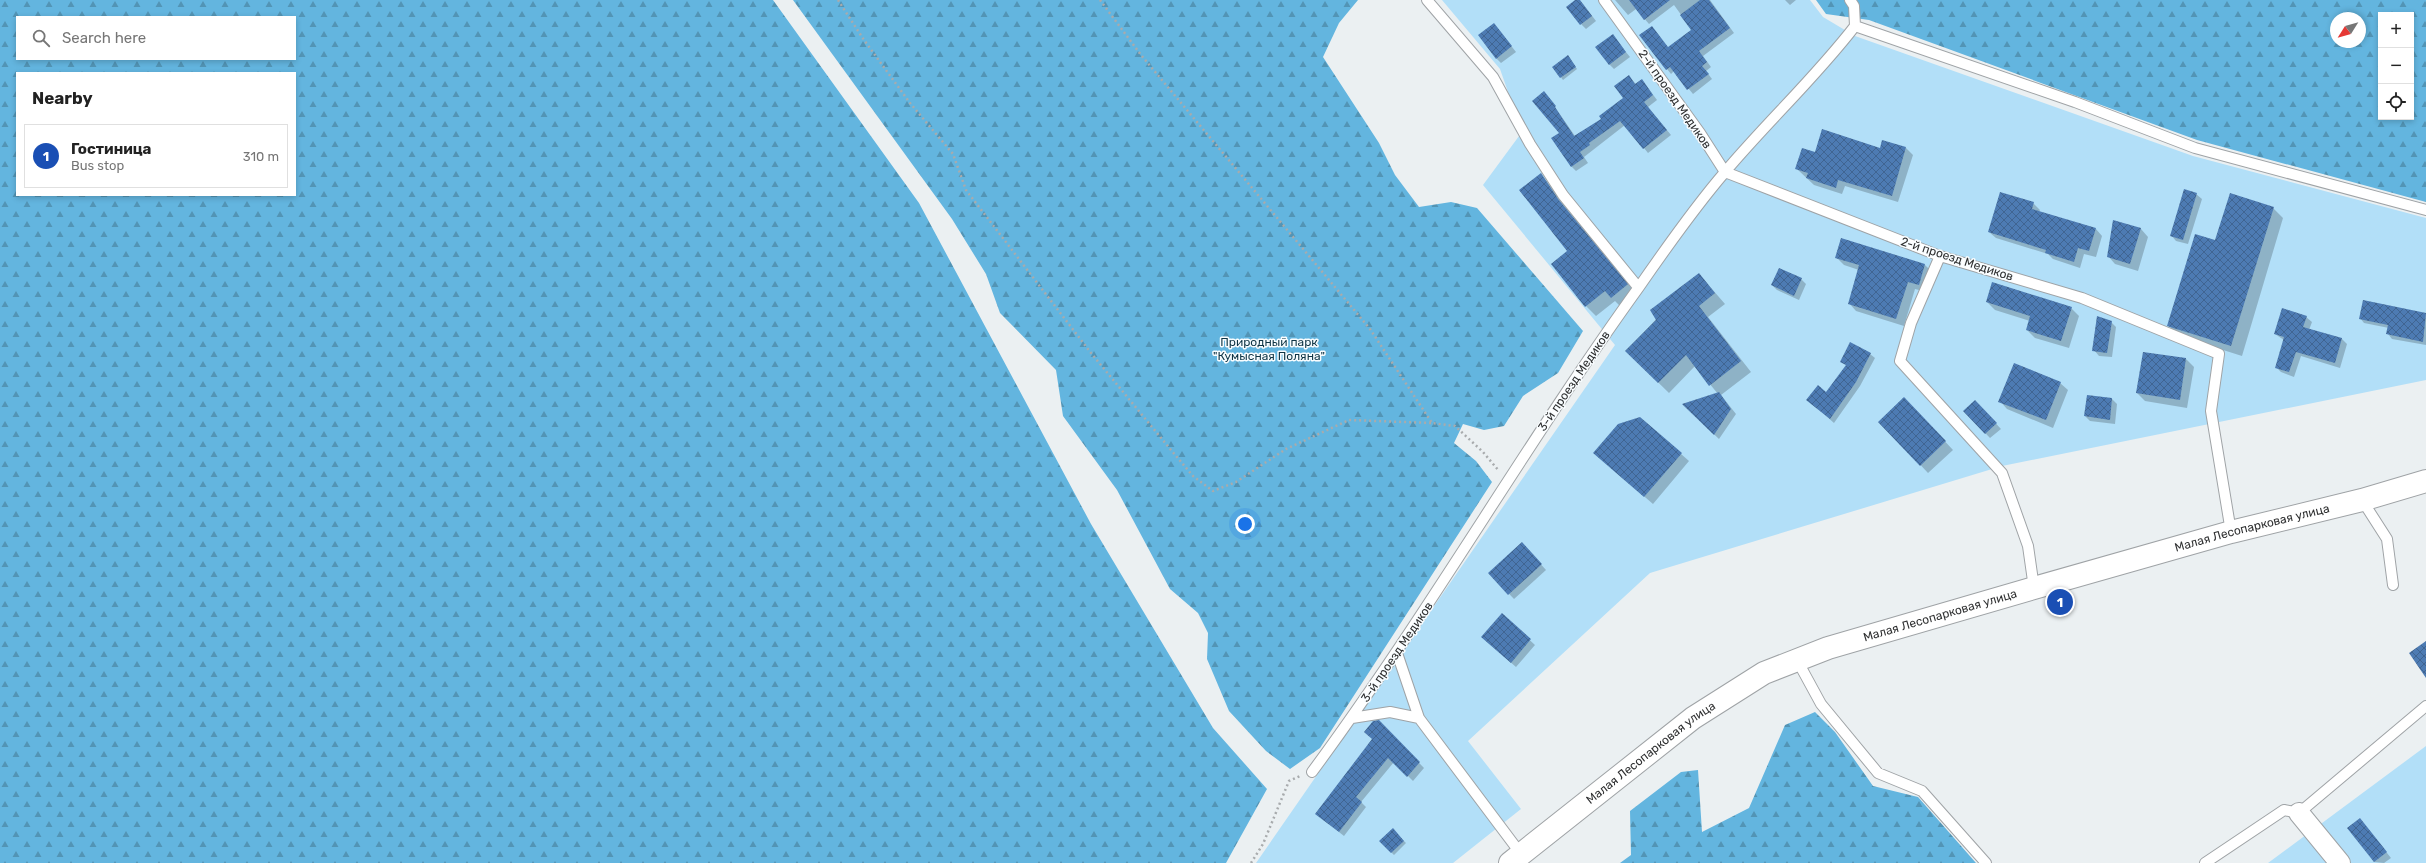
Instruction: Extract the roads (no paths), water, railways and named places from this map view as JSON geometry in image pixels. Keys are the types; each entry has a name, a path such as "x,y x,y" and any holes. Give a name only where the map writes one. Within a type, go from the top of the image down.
{"street":[{"name":"Малая Лесопарковая улица","path":"1515,859 1693,718 1764,673 1828,648 2034,588 2231,532 2362,500 2426,481"},
{"path":"2299,813 2340,863"}],"lane":[{"path":"1427,0 1493,77 1530,144 1563,195 1638,287"},
{"name":"2-й проезд Медиков","path":"1604,0 1700,133 1725,172 1940,256 2082,298 2219,354 2211,411 2231,532"},
{"path":"1850,0 1854,6 1855,26 2075,102 2195,148 2426,210"},
{"name":"3-й проезд Медиков","path":"1312,772 1397,653 1507,480 1638,287 1725,172 1796,96 1855,26"},
{"path":"1940,256 1911,323 1900,361 2002,473 2028,546 2034,588"},
{"path":"2362,500 2387,539 2393,585"},
{"path":"1397,653 1418,718 1515,859"},
{"path":"1797,660 1821,704 1878,773 1922,791 1986,863"},
{"path":"2210,862 2284,810 2299,813 2426,706"},
{"path":"1352,718 1390,712 1418,718"}],"place":[{"name":"Гостиница","path":"2060,602"}],"park label":[{"name":"Природный парк \"Кумысная Поляна\"","path":"1269,349"}]}
